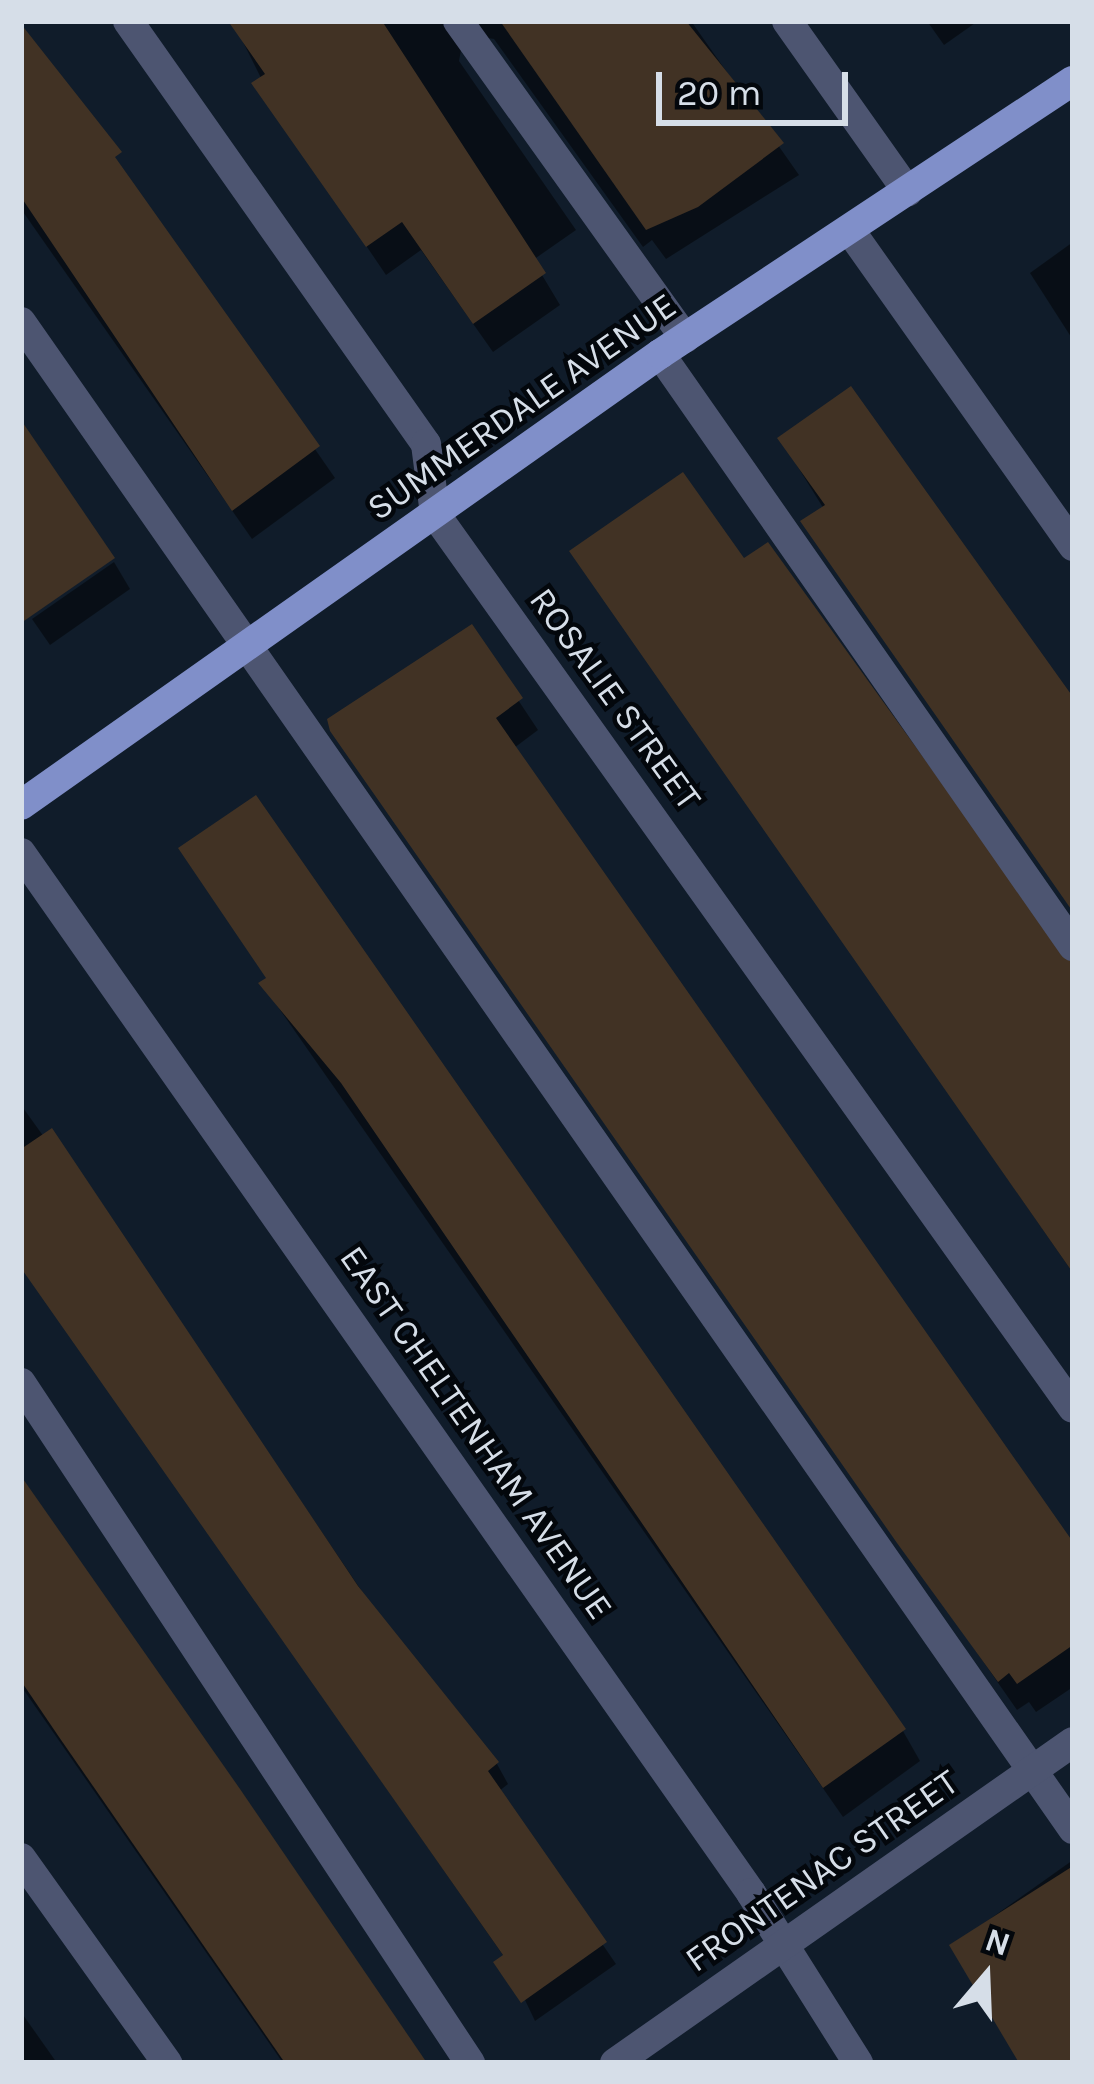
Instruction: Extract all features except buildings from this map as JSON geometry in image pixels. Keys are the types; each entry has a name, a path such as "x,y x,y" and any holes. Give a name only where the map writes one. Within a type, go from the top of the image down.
{"main road":[{"name":"SUMMERDALE AVENUE","path":"21,805 249,651 672,346 851,232 1073,80"}],"street":[{"name":"ROSALIE STREET","path":"128,21 426,444 436,514 1073,1408"},
{"path":"458,21 1073,946"},
{"path":"787,21 908,192"},
{"path":"851,232 1073,545"},
{"path":"21,322 1036,1768 1073,1829"},
{"name":"EAST CHELTENHAM AVENUE","path":"21,853 786,1943 858,2063"},
{"path":"21,1383 470,2063"},
{"name":"FRONTENAC STREET","path":"615,2063 1073,1742"},
{"path":"21,1858 166,2063"}]}
